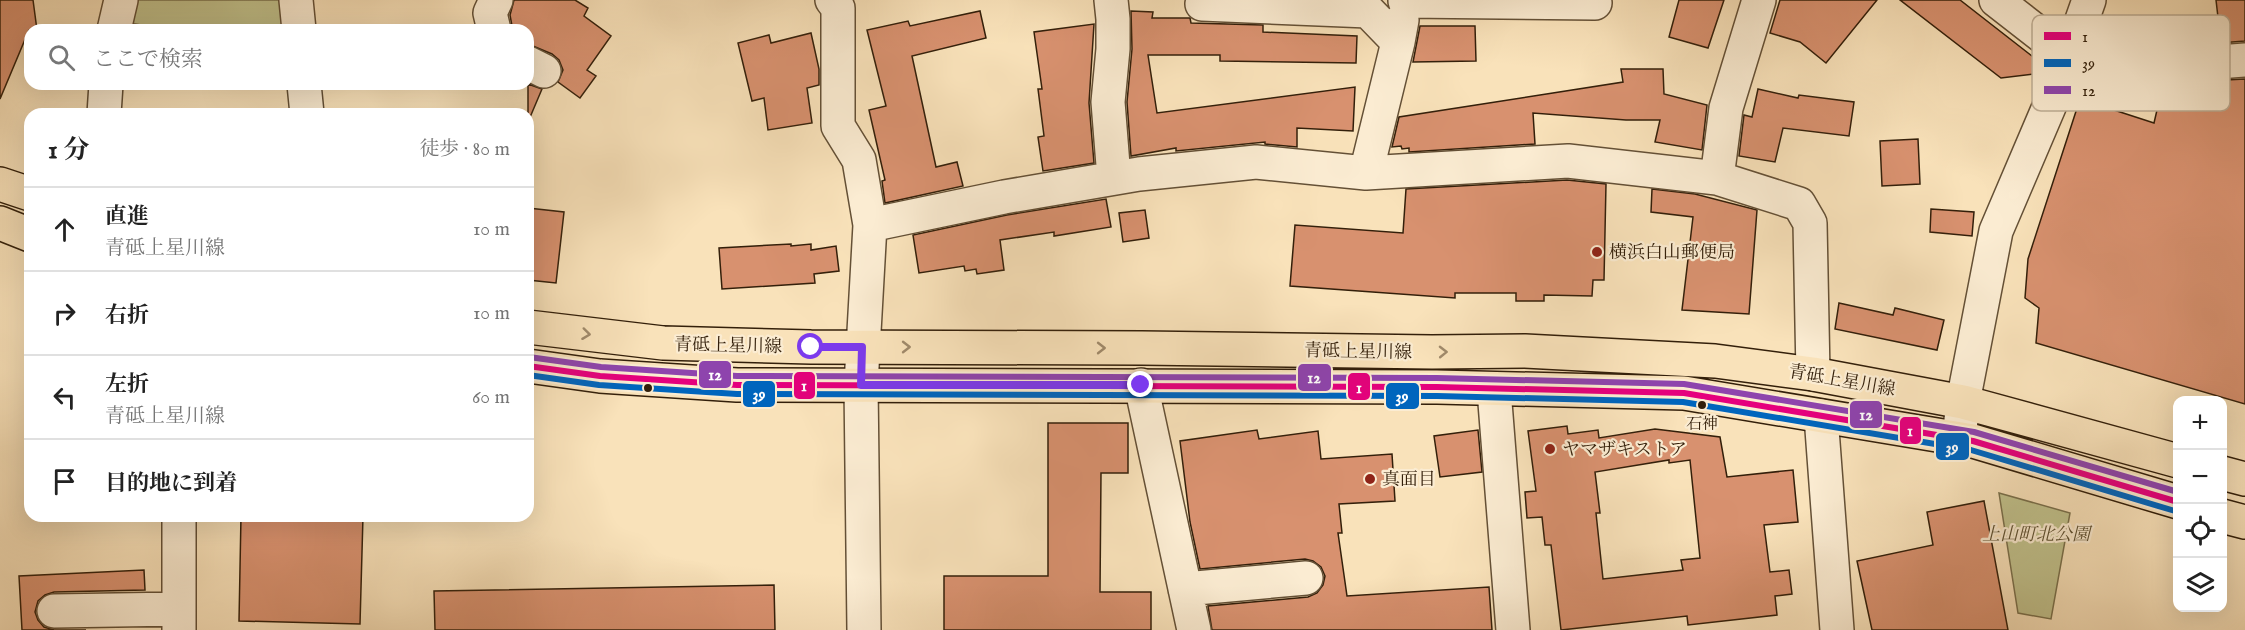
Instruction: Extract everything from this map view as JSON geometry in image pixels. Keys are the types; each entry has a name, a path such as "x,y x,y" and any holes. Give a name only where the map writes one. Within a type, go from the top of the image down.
{"main road":[{"path":"0,184 24,192"},
{"path":"0,223 24,233"},
{"name":"青砥上星川線","path":"534,328 663,343 862,347 1525,351 1715,361 1813,374 1964,402 2173,460"},
{"name":"青砥上星川線","path":"534,367 600,376 736,385 1437,387 1684,393 1959,438 1993,446 2173,500"},
{"path":"2227,474 2245,479"},
{"path":"2227,517 2245,522"}],"street":[{"path":"115,24 121,0"},
{"path":"296,0 298,24"},
{"path":"493,24 490,13 496,0"},
{"path":"1111,0 1113,39 1108,102 1114,178"},
{"path":"1366,173 1398,42 1405,0 1595,3"},
{"path":"1717,178 1726,108 1759,0"},
{"path":"1996,0 2032,33"},
{"path":"2084,15 2089,0"},
{"path":"838,3 838,126 859,160 870,225 861,385 864,630"},
{"path":"1202,4 1368,11 1398,42"},
{"path":"2230,60 2245,60"},
{"path":"104,108 106,90"},
{"path":"305,90 306,108"},
{"path":"1959,438 1996,231 2047,111"},
{"path":"870,225 1004,197 1114,178 1256,162 1366,173 1568,161 1717,178 1799,204 1810,223 1813,374"},
{"path":"1141,385 1194,630"},
{"path":"1494,390 1513,630"},
{"path":"1821,416 1837,630"},
{"path":"54,611 179,619 179,522"},
{"path":"1185,589 1306,578"}],"green space":[{"path":"126,0 281,0 283,24 136,24 121,21"},
{"name":"上山町北公園","path":"1999,493 2070,513 2051,619 2018,613"}],"building":[{"path":"0,0 33,0 36,24 24,24 24,42 0,99"},
{"path":"514,0 575,0 588,8 584,16 611,36 587,70 596,76 580,98 558,82 563,70 559,60 552,54 534,46 534,24 512,24 510,15"},
{"path":"1679,0 1724,0 1708,48 1669,37"},
{"path":"1780,0 1877,0 1826,63 1800,42 1770,33"},
{"path":"1900,0 1960,0 2032,56 2032,74 2001,78"},
{"path":"2216,0 2245,0 2245,41 2230,42 2230,15 2218,15"},
{"path":"980,11 986,38 912,56 936,167 957,162 963,186 885,203 882,181 885,180 869,110 886,106 867,30 908,21 910,26"},
{"path":"1131,11 1153,12 1152,18 1190,18 1191,23 1263,25 1263,32 1357,36 1356,63 1220,61 1220,55 1148,55 1157,113 1355,87 1353,131 1297,128 1297,147 1265,144 1265,142 1176,151 1176,148 1131,156 1127,102 1132,49"},
{"path":"1094,24 1089,103 1094,163 1043,171 1038,137 1044,136 1038,89 1042,89 1034,32"},
{"path":"1420,26 1475,26 1476,61 1413,62"},
{"path":"811,33 819,69 819,85 807,88 812,123 768,130 764,98 752,101 738,43 769,35 771,43"},
{"path":"1621,69 1663,69 1664,94 1707,105 1702,150 1655,142 1660,120 1626,120 1533,113 1535,144 1409,152 1409,148 1392,147 1399,117 1623,82"},
{"path":"2245,79 2245,404 2227,399 2227,396 2218,396 2036,343 2039,308 2025,298 2028,259 2076,111 2117,111 2154,123 2157,111 2230,111 2230,80"},
{"path":"534,86 542,89 534,108 528,108 528,90 534,90"},
{"path":"1758,89 1798,98 1799,95 1854,102 1849,136 1783,128 1775,162 1739,156 1744,115 1752,117"},
{"path":"1918,139 1920,184 1882,186 1880,141"},
{"path":"1567,180 1606,184 1604,280 1593,280 1592,296 1544,295 1544,301 1516,301 1516,293 1455,293 1455,298 1290,286 1295,225 1403,233 1406,189"},
{"path":"1652,189 1695,194 1757,210 1749,314 1682,310 1693,217 1651,212"},
{"path":"1106,199 1111,227 1054,236 1054,232 1000,240 1004,270 977,274 976,269 965,271 964,266 919,273 913,235 1007,215"},
{"path":"534,209 564,212 556,283 534,281"},
{"path":"1931,209 1974,212 1972,236 1930,232"},
{"path":"1145,210 1149,238 1123,242 1119,213"},
{"path":"791,244 791,246 811,244 811,250 836,246 839,271 814,274 815,283 722,289 719,248"},
{"path":"1839,303 1893,315 1895,308 1944,320 1937,350 1835,329"},
{"path":"1048,423 1128,423 1128,473 1101,473 1100,592 1151,592 1151,630 944,630 944,576 1048,576"},
{"path":"1567,426 1568,434 1598,430 1599,438 1655,429 1720,437 1727,477 1793,470 1798,522 1764,525 1770,572 1789,570 1792,594 1775,596 1777,615 1688,625 1687,616 1561,630 1551,545 1545,545 1542,517 1527,518 1525,492 1536,491 1528,431","holes":["1669,460 1669,463 1690,460 1700,558 1681,560 1683,570 1603,579 1596,513 1600,513 1595,472"]},
{"path":"1257,430 1259,439 1318,431 1321,459 1392,454 1395,501 1339,504 1342,533 1338,533 1347,596 1489,587 1492,630 1212,630 1208,606 1308,597 1317,593 1323,585 1325,576 1321,567 1305,559 1200,569 1190,522 1180,441"},
{"path":"1478,430 1482,472 1440,477 1434,436"},
{"path":"1984,501 2008,630 1872,630 1857,561 1933,545 1927,512"},
{"path":"241,522 363,522 360,624 239,621"},
{"path":"144,570 145,590 54,592 45,595 38,601 35,612 44,627 54,630 22,630 19,576"},
{"path":"774,585 775,630 435,630 434,591"}],"transit line":[{"name":"12","path":"534,358 601,367 737,376 1437,378 1684,384 1974,432 2173,491"},
{"name":"1","path":"534,367 600,376 737,385 1437,387 1684,393 1973,441 2173,501"},
{"name":"39","path":"534,376 599,385 737,394 1437,396 1683,402 1971,450 2173,510"}],"place":[{"name":"横浜白山郵便局","path":"1597,252"},
{"name":"石神","path":"1702,405"},
{"name":"ヤマザキストア","path":"1550,449"},
{"name":"真面目","path":"1370,479"}],"route":[{"path":"811,347 862,347 861,385 1141,385"}]}
